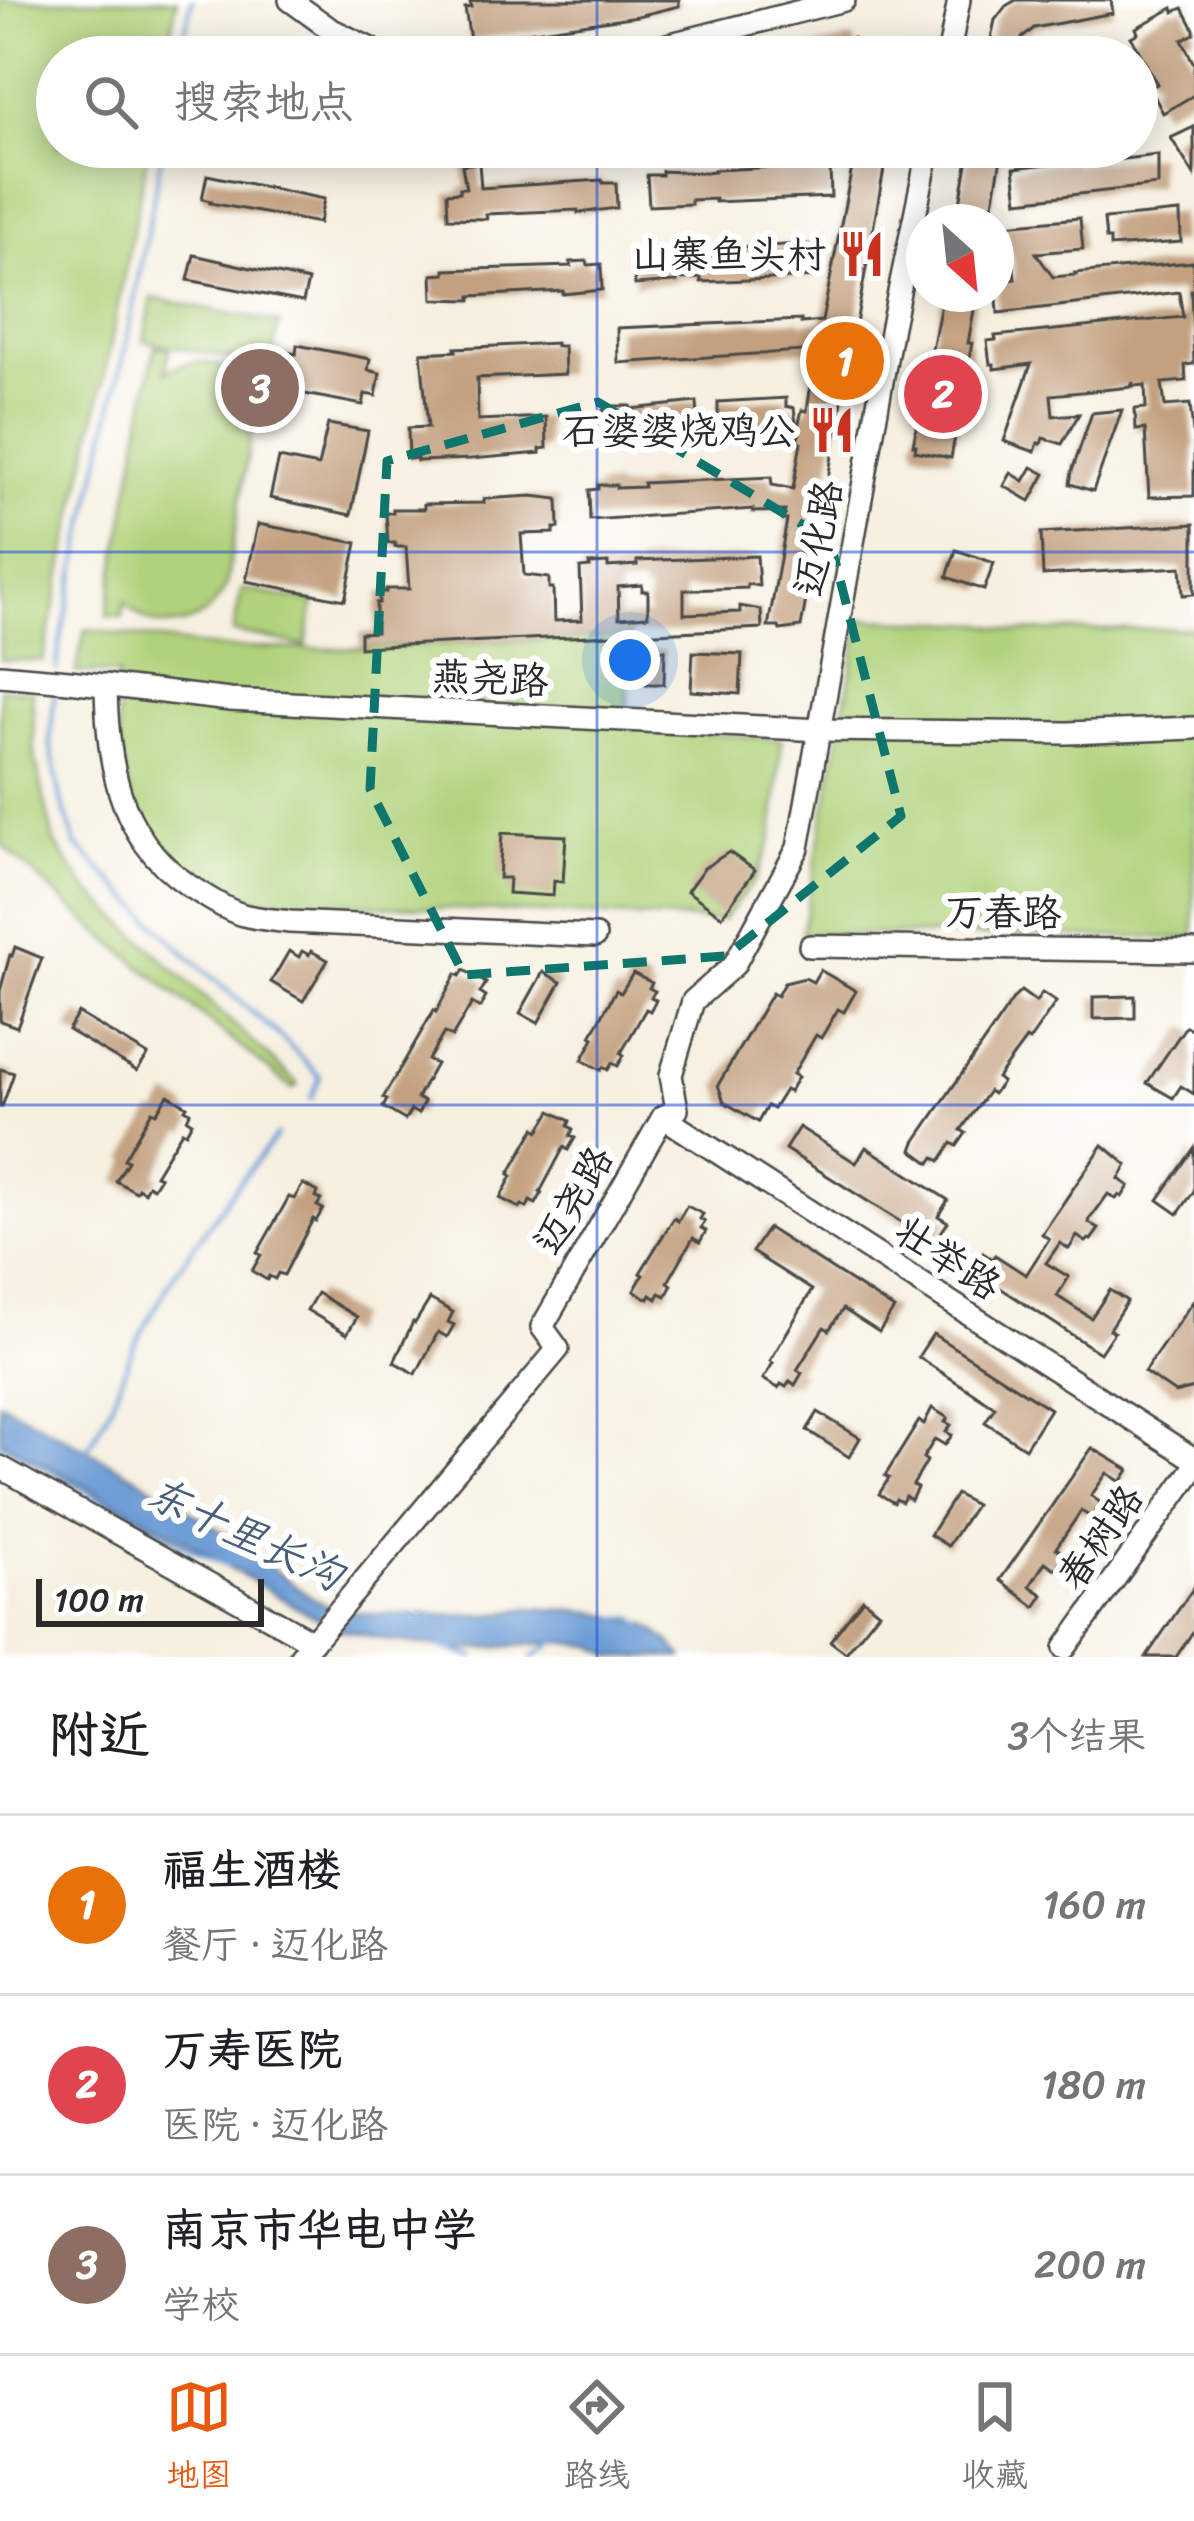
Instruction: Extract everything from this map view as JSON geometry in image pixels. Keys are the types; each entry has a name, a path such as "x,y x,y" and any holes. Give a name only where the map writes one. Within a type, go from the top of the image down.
{"street":[{"path":"290,0 344,36"},
{"path":"702,36 844,0"},
{"path":"951,36 959,0"},
{"name":"迈化路","path":"820,730 925,168"},
{"name":"燕尧路","path":"0,675 230,700 820,730 1068,733 1194,728"},
{"path":"106,685 106,735 117,790 135,832 185,885 215,902 243,915 290,922 596,936"},
{"name":"迈尧路","path":"310,1645 558,1349 542,1327 663,1117 677,1110 671,1075 693,1001 734,965 798,848 820,730"},
{"name":"万春路","path":"810,946 1194,952"},
{"name":"壮举路","path":"663,1117 1194,1464"},
{"name":"春树路","path":"1065,1648 1194,1464"},
{"path":"0,1467 310,1645"}],"highlighted area":[{"path":"598,402 830,541 901,816 726,956 464,975 370,789 387,461"}],"green space":[{"path":"0,0 177,0 170,36 36,36 36,168 145,168 43,661 0,660"},
{"path":"152,298 279,323 270,366 144,341"},
{"path":"155,346 169,349 166,372 195,362 232,373 242,382 255,410 226,585 207,612 194,620 166,625 151,622 125,602 122,617 107,615"},
{"path":"242,589 314,602 306,646 233,632"},
{"path":"861,619 983,624 1018,632 1194,628 1194,938 802,933"},
{"path":"85,629 218,648 341,649 630,636 626,726 782,740 772,839 755,880 722,921 258,900 214,886 179,861 132,808 118,735 118,674 76,672"},
{"path":"0,688 32,691 35,758 54,842 86,888 298,1084 293,1089 96,930 0,843"}],"water":[{"path":"0,1402 135,1476 334,1609 372,1614 489,1615 530,1608 594,1612 647,1625 683,1657 615,1657 593,1646 561,1642 464,1650 339,1629 0,1439"}],"building":[{"path":"679,0 679,6 638,16 469,36 465,8 471,7 470,2"},
{"path":"1016,0 1111,0 1113,13 1034,28 1024,36 992,36 995,20"},
{"path":"1173,8 1174,12 1183,8 1194,29 1194,34 1182,40 1194,64 1194,95 1163,113 1158,103 1158,36 1133,36 1138,33 1136,28"},
{"path":"1194,127 1194,175 1171,138"},
{"path":"463,168 479,168 481,188 602,180 616,183 617,208 448,218 447,193 466,188"},
{"path":"830,168 831,197 691,200 691,204 649,206 647,175"},
{"path":"852,168 884,168 801,627 780,630 768,627 785,511 590,520 589,490 598,485 644,487 643,483 771,477 772,485 793,489 800,432 718,433 718,402 786,398 786,406 794,408 797,431 802,410 807,411 816,350 618,363 617,328 822,321"},
{"path":"966,168 999,168 993,204 960,204"},
{"path":"1014,168 1158,168 1158,185 1018,201"},
{"path":"207,175 324,199 319,223 210,203 202,199"},
{"path":"1180,212 1181,242 1110,247 1106,239 1104,219"},
{"path":"1080,218 1083,249 1036,253 1053,277 1194,262 1194,364 1185,365 1186,381 1162,383 1165,406 1190,404 1194,496 1149,497 1145,429 1136,430 1135,409 1146,408 1145,385 1133,386 1133,382 1131,387 1051,395 1053,416 1079,414 1062,444 1043,438 1035,452 1004,441 1031,364 994,369 987,341 996,340 995,336 1183,317 1179,292 1014,311 1014,224"},
{"path":"815,246 817,277 676,279 635,285 633,254 648,254 647,250 666,249 666,253"},
{"path":"194,255 308,281 303,302 188,280"},
{"path":"587,261 588,265 601,264 602,290 433,299 432,275 445,274 445,270 571,266 570,262"},
{"path":"939,312 974,312 951,458 915,451"},
{"path":"297,345 370,359 368,370 380,373 376,396 365,394 363,405 289,391 291,381 281,379 286,352 296,354"},
{"path":"564,346 565,374 477,378 478,420 546,417 547,448 540,453 471,459 409,459 408,428 428,427 421,353"},
{"path":"697,402 699,434 604,441 603,410 612,410 612,406 631,409"},
{"path":"1122,410 1093,491 1070,484 1092,413"},
{"path":"328,424 368,431 351,515 270,498 279,458 318,466"},
{"path":"1032,467 1045,474 1030,501 1004,486 1011,473 1024,481"},
{"path":"484,499 558,499 559,528 554,533 521,534 524,575 549,578 554,621 582,620 580,568 589,564 608,563 608,567 637,565 637,561 757,556 759,586 684,590 684,614 740,612 740,606 761,610 762,628 360,647 360,633 376,632 379,592 409,589 406,547 388,543 386,513 424,509 424,504 484,503","holes":["642,585 642,591 648,591 648,616 619,618 618,587"]},
{"path":"258,524 357,543 345,600 246,581"},
{"path":"1194,524 1194,594 1183,595 1181,567 1043,575 1041,533"},
{"path":"956,550 994,563 984,590 947,577"},
{"path":"646,649 665,650 664,684 645,684"},
{"path":"693,652 742,654 740,694 691,691"},
{"path":"502,833 566,836 563,882 554,881 553,896 508,893 509,878 499,878"},
{"path":"729,852 755,870 722,916 687,891 704,868"},
{"path":"15,947 42,958 17,1027 0,1021 0,991"},
{"path":"289,951 299,957 302,951 309,955 311,951 328,960 303,1001 271,982"},
{"path":"464,970 486,983 480,993 486,997 480,1008 472,1003 452,1037 444,1033 428,1060 436,1064 417,1098 424,1102 418,1114 411,1110 405,1120 383,1107 387,1100 383,1098 456,974"},
{"path":"820,970 856,991 844,1012 838,1009 821,1038 816,1035 793,1074 798,1077 789,1092 785,1090 773,1109 767,1106 758,1122 724,1102 718,1085 772,993 777,996 784,983 805,978 813,982"},
{"path":"543,972 561,982 538,1023 520,1013"},
{"path":"633,973 652,983 651,997 656,1000 650,1011 646,1009 618,1066 612,1063 608,1070 601,1070 582,1060 616,990 621,993"},
{"path":"1021,991 1036,1002 1042,993 1056,1002 997,1078 1002,1082 993,1094 989,1091 961,1130 966,1133 957,1146 952,1143 940,1161 934,1157 930,1163 912,1150 915,1142"},
{"path":"1135,996 1135,1018 1093,1019 1093,997"},
{"path":"78,1013 148,1055 137,1071 68,1030"},
{"path":"1186,1026 1194,1031 1194,1094 1181,1086 1173,1098 1147,1083"},
{"path":"0,1069 14,1073 2,1107 0,1107"},
{"path":"168,1095 187,1106 187,1119 192,1122 155,1175 160,1177 153,1188 148,1185 144,1192 138,1188 136,1192 116,1181 152,1111 156,1113"},
{"path":"551,1111 570,1121 570,1136 575,1138 568,1150 564,1147 536,1204 530,1201 527,1208 520,1208 500,1198 535,1128 539,1131"},
{"path":"799,1127 856,1163 866,1147 948,1200 938,1216 948,1222 934,1243 785,1149"},
{"path":"1103,1145 1127,1165 1119,1179 1129,1186 1122,1197 1108,1194 1090,1219 1099,1229 1091,1240 1077,1236 1069,1249 1060,1243 1046,1263 1069,1277 1057,1296 1091,1318 1110,1290 1127,1301 1100,1353 979,1274 975,1266 983,1253 992,1259 995,1255 1026,1275 1049,1239 1042,1234"},
{"path":"1194,1148 1194,1191 1178,1214 1158,1200"},
{"path":"303,1184 318,1192 317,1206 323,1209 284,1275 278,1273 267,1280 252,1271 261,1255 257,1253 289,1197 294,1199"},
{"path":"687,1206 703,1214 701,1228 706,1231 700,1242 693,1238 668,1282 672,1285 666,1296 660,1293 657,1299 651,1295 649,1299 634,1291 640,1273 674,1218 678,1221"},
{"path":"768,1228 894,1309 879,1332 843,1309 829,1330 824,1327 797,1370 802,1373 795,1385 790,1381 778,1388 763,1379 812,1290 752,1252"},
{"path":"317,1293 357,1317 347,1334 307,1310"},
{"path":"430,1299 453,1312 448,1322 454,1325 447,1337 438,1332 416,1374 394,1362"},
{"path":"1194,1300 1194,1388 1175,1393 1144,1372"},
{"path":"933,1334 1050,1409 1025,1448 985,1422 995,1407 918,1357"},
{"path":"932,1408 948,1418 945,1422 951,1425 946,1432 952,1435 945,1445 935,1439 923,1458 927,1461 913,1485 917,1488 911,1500 905,1496 894,1503 879,1494 889,1478 885,1476"},
{"path":"818,1412 860,1438 849,1457 807,1430"},
{"path":"1092,1448 1129,1470 1121,1482 1107,1473 1091,1496 1101,1503 1091,1517 1081,1511 1056,1548 1065,1554 1059,1564 1055,1569 1045,1562 1030,1586 1043,1595 1035,1607 1000,1580"},
{"path":"956,1494 975,1505 948,1546 930,1535"},
{"path":"1194,1587 1194,1630 1176,1657 1146,1657"},
{"path":"863,1599 879,1612 846,1653 830,1641"}],"waterway":[{"path":"184,36 192,0"},
{"path":"57,670 159,168"},
{"path":"55,688 50,742 76,845 320,1077 311,1099"},
{"path":"86,1452 133,1348 175,1273 277,1135"},
{"name":"东十里长沟","path":"0,1443 227,1565"},
{"name":"东十里长沟","path":"618,1618 634,1617 644,1627"},
{"name":"东十里长沟","path":"533,1657 558,1640"},
{"name":"东十里长沟","path":"439,1646 474,1657"}],"place":[{"name":"山寨鱼头村","path":"862,254"},
{"name":"福生酒楼","path":"845,361"},
{"name":"南京市华电中学","path":"260,388"},
{"name":"万寿医院","path":"943,394"},
{"name":"石婆婆烧鸡公","path":"832,430"}]}
